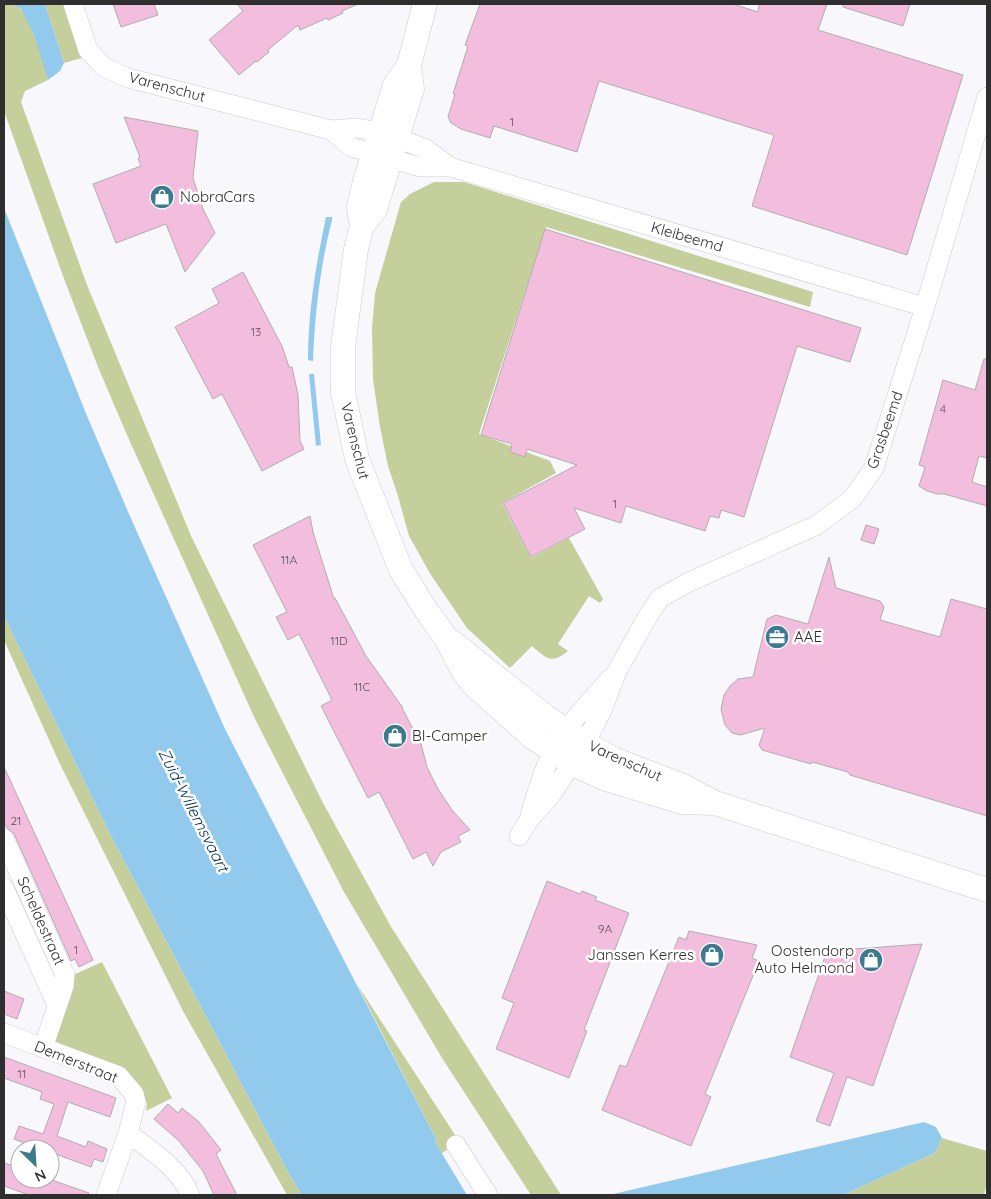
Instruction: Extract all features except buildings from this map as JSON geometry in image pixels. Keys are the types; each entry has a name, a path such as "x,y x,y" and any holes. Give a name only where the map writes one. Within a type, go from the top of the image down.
{"street":[{"name":"Varenschut","path":"73,4 88,50 104,68 128,78 331,130 356,128 386,145"},
{"name":"Varenschut","path":"425,4 409,65 395,85 386,145 359,207 362,226 356,249 343,347 343,392 357,459 401,570 426,610 446,638 568,742 683,786 715,803 987,890"},
{"name":"Grasbeemd","path":"568,742 602,711 618,671 660,598 689,582 817,525 852,500 874,468 925,307 987,97"},
{"name":"Kleibeemd","path":"386,145 420,167 450,167 925,307"},
{"name":"Varenschut","path":"568,742 573,764 524,828 538,788 568,742"},
{"name":"Varenschut","path":"573,764 603,778 682,802 715,803"},
{"name":"Scheldestraat","path":"4,839 66,975 43,1048"},
{"name":"Scheldestraat","path":"4,888 57,1005"},
{"name":"Demerstraat","path":"4,1033 119,1076 134,1094 136,1102 128,1133 106,1195"},
{"path":"128,1133 167,1164 187,1185 190,1195"},
{"path":"456,1145 488,1195"}],"green space":[{"path":"4,4 19,8 29,24 37,44 48,80 25,91 21,102 87,285 192,538 322,801 390,925 561,1195 531,1195 442,1058 344,892 255,719 98,367 4,111"},
{"path":"45,4 64,4 82,58 64,63"},
{"path":"434,182 464,182 813,292 810,307 546,227 479,434 550,461 556,473 502,503 531,558 569,538 603,599 600,603 589,596 558,644 568,651 553,659 545,657 532,646 510,668 467,628 431,575 409,536 388,466 380,427 373,379 372,328 375,293 401,202 410,194"},
{"path":"4,616 111,836 289,1174 302,1195 287,1195 183,1011 59,762 4,640"},
{"path":"102,962 172,1098 146,1111 147,1104 142,1089 126,1070 51,1043 73,975"},
{"path":"357,984 459,1141 441,1154 435,1142 437,1141"},
{"path":"942,1138 987,1151 987,1183 984,1195 843,1195 935,1153"}],"water":[{"path":"12,4 45,4 64,63 60,71 48,80 34,35 21,9"},
{"name":"Zuid-Willemsvaart","path":"4,208 87,416 225,729 437,1141 435,1142 467,1195 302,1195 289,1174 111,836 4,616"},
{"path":"326,217 332,217 332,220 319,290 313,361 308,360 309,324 316,270"},
{"path":"309,374 314,374 321,445 316,446"},
{"path":"924,1122 936,1127 942,1138 935,1153 843,1195 609,1195"}],"place":[{"name":"NobraCars","path":"162,197"},
{"name":"AAE","path":"777,637"},
{"name":"BI-Camper","path":"395,736"},
{"name":"Janssen Kerres","path":"712,955"},
{"name":"Oostendorp Auto Helmond","path":"871,960"}]}
